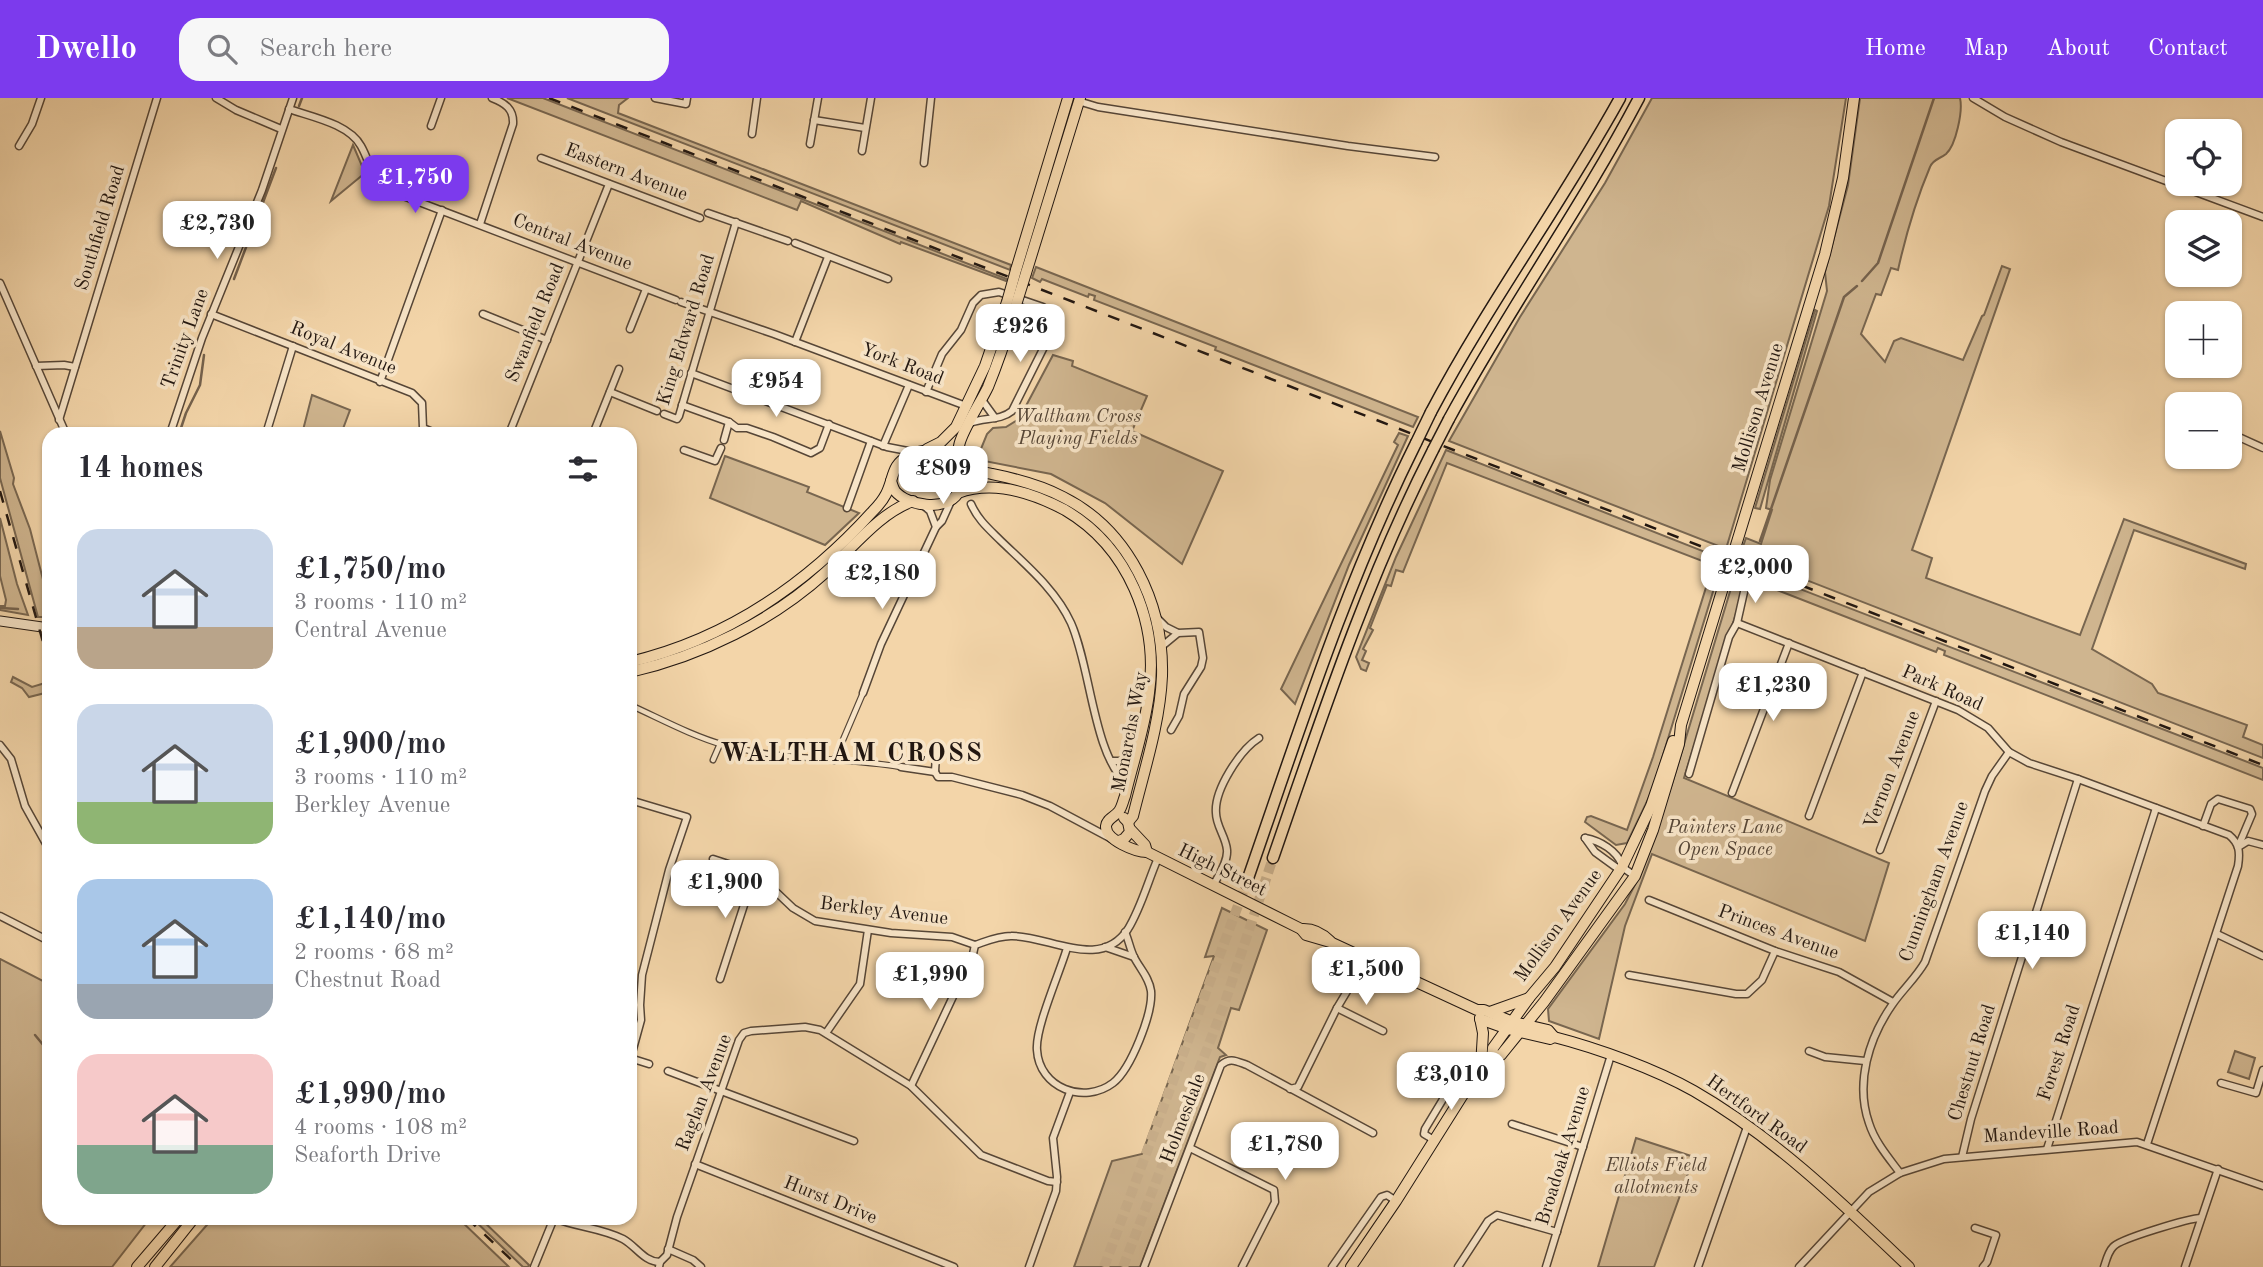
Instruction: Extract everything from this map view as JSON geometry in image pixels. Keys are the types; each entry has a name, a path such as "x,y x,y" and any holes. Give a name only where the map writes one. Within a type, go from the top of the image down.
{"highway":[{"path":"1246,884 1345,601 1370,538 1416,443 1472,339 1620,98"},
{"path":"1273,858 1359,613 1392,535 1449,419 1491,344 1589,186 1639,98"}],"main road":[{"name":"Mollison Avenue","path":"1492,1057 1493,1048 1555,967 1609,889 1651,806 1672,742 1681,725 1825,254 1843,178 1854,98"},
{"path":"637,660 723,629 781,595 824,561 863,522 885,496 898,463 941,442 956,427 1012,301 1073,99"},
{"path":"891,480 895,491 918,502 939,505 955,496 962,479 959,445 982,400 1002,350 1012,301"},
{"path":"920,452 947,453 960,464"},
{"name":"Monarchs Way","path":"960,464 981,472 1033,484 1063,497 1092,515 1133,562 1148,593 1156,617 1162,678 1158,706 1129,826"},
{"name":"Monarchs Way","path":"955,496 981,486 1034,496 1057,506 1097,534 1124,567 1138,596 1143,615 1151,661 1150,691 1121,810 1111,818"},
{"path":"637,670 693,652 755,624 817,579 890,511 918,502"},
{"path":"0,621 42,627"},
{"name":"Mollison Avenue","path":"1481,1066 1492,1057 1501,1055 1523,1028 1635,876 1653,830 1679,744 1681,725"},
{"path":"1121,817 1129,826 1127,836 1115,840 1106,829 1111,818 1121,817"},
{"name":"High Street","path":"1129,826 1145,845 1147,852"},
{"name":"High Street","path":"1115,840 1140,852 1147,852 1283,920"},
{"path":"1616,853 1631,850"},
{"name":"Hertford Road","path":"1283,920 1301,929 1306,935 1331,942 1478,1015 1550,1039 1551,1033 1611,1055 1694,1091 1782,1153 1851,1211 1905,1266"},
{"path":"1490,1012 1529,998"},
{"path":"1544,1002 1543,1016 1551,1033"},
{"name":"Hertford Road","path":"1478,1015 1490,1012 1510,1026"},
{"path":"1350,1267 1396,1201 1481,1066 1483,1033 1478,1015"},
{"path":"137,1267 172,1225"},
{"path":"155,1267 188,1225"}],"street":[{"path":"19,146 32,124 41,98"},
{"name":"Southfield Road","path":"60,420 157,98"},
{"path":"216,98 236,110 281,129"},
{"name":"Trinity Lane","path":"172,427 211,314 261,190 293,98"},
{"path":"432,126 441,98"},
{"path":"480,224 514,118 507,106 492,98"},
{"path":"655,98 686,104 687,98"},
{"path":"752,134 757,98"},
{"path":"810,144 817,98"},
{"path":"862,151 871,98"},
{"path":"924,163 931,98"},
{"path":"1973,98 2005,117 2060,142 2263,217"},
{"path":"1073,99 1098,107 1435,157"},
{"name":"Central Avenue","path":"289,108 348,132 362,147 373,176 385,189 708,311"},
{"path":"814,120 865,128"},
{"name":"Eastern Avenue","path":"541,158 700,218"},
{"name":"Swanfield Road","path":"512,427 609,184"},
{"path":"380,382 442,210"},
{"path":"708,213 888,279"},
{"name":"King Edward Road","path":"610,392 677,418 736,222"},
{"path":"795,342 828,257"},
{"path":"0,282 63,427"},
{"path":"630,329 646,289"},
{"path":"926,392 942,354 961,330 976,299 992,292 1012,301 1043,307 1048,311 1053,325 1012,411 1005,417 979,419 970,424"},
{"name":"York Road","path":"708,311 966,407"},
{"name":"Royal Avenue","path":"211,314 412,393 424,410 422,427"},
{"path":"483,314 547,340"},
{"path":"268,427 293,346"},
{"path":"36,366 75,367"},
{"path":"596,427 619,369"},
{"path":"691,373 883,446 920,452"},
{"path":"883,446 909,385"},
{"path":"982,400 995,418"},
{"path":"682,405 729,422 731,426 751,429 811,453 820,449 829,425"},
{"path":"724,440 729,422"},
{"path":"2242,438 2263,448"},
{"path":"847,508 871,441"},
{"path":"684,450 715,461 721,449"},
{"path":"834,761 881,644 936,527 955,496"},
{"path":"918,502 930,511 936,527"},
{"path":"971,504 978,520 1043,583 1066,612 1080,643 1103,744 1113,768 1127,784"},
{"path":"1689,774 1730,637 1737,623 1746,583"},
{"path":"1156,617 1166,627 1178,633 1199,632 1203,658 1199,672 1184,694 1181,713 1171,730"},
{"name":"Park Road","path":"1737,623 1972,716 1988,728 2009,752 2029,763 2229,835 2238,847"},
{"path":"1161,648 1178,633"},
{"path":"1732,793 1789,643"},
{"path":"1809,816 1863,672"},
{"name":"Vernon Avenue","path":"1880,850 1936,701"},
{"name":"High Street","path":"637,708 720,744 834,761 851,760 935,772 938,777 952,777 1024,796 1050,806 1115,840"},
{"path":"1213,886 1227,853 1216,816 1218,795 1251,743 1259,738"},
{"path":"713,760 720,744"},
{"path":"0,745 11,759 25,806 42,836"},
{"name":"Cunningham Avenue","path":"1900,1173 1876,1139 1868,1121 1864,1099 1865,1061 1893,1002 1925,962 1985,791 2009,752"},
{"path":"935,772 936,754"},
{"path":"1111,761 1124,761 1136,756"},
{"name":"Chestnut Road","path":"1962,1157 1975,1106 2078,779"},
{"path":"2147,1144 2238,866 2238,847 2252,814 2250,809 2218,799 2211,804 2203,826"},
{"path":"637,802 687,817 668,870 642,975 641,1020 637,1034"},
{"name":"Forest Road","path":"2047,1149 2156,808"},
{"path":"1089,825 1111,818"},
{"path":"1622,867 1622,861 1616,853 1597,840 1585,838 1595,852 1617,868 1622,867 1635,876"},
{"path":"2238,847 2248,841 2263,845"},
{"path":"911,1086 975,945 986,940 1014,936 1067,948 1091,950 1105,947 1125,932 1158,858"},
{"name":"Berkley Avenue","path":"713,859 748,869 762,878 804,916 829,925 952,937 975,945"},
{"path":"1609,889 1611,864"},
{"path":"720,979 745,902 762,878"},
{"name":"Princes Avenue","path":"1649,900 1775,951 1839,972 1893,1002"},
{"path":"0,916 42,937"},
{"path":"826,1033 860,984 868,930"},
{"path":"1067,948 1040,1030 1037,1051 1039,1063 1060,1088 1070,1092 1091,1092 1108,1086 1121,1076 1146,1022 1151,1002 1148,978 1134,957 1125,932"},
{"path":"2217,934 2263,956"},
{"path":"1105,947 1134,957"},
{"path":"1629,975 1747,994 1762,980 1775,951"},
{"path":"1288,1089 1298,1087 1337,1008 1358,973"},
{"path":"1337,1008 1383,1031"},
{"name":"Raglan Avenue","path":"659,1265 668,1249 738,1040 744,1033 805,1027 826,1033 911,1086 981,1155 1057,1182"},
{"path":"1809,1051 1825,1057 1865,1061"},
{"name":"Broadoak Avenue","path":"1546,1267 1611,1055"},
{"name":"Holmesdale","path":"1144,1267 1221,1065 1226,1061 1233,1059 1240,1062 1373,1133"},
{"path":"637,1061 649,1064"},
{"path":"2221,1083 2256,1093 2263,1070"},
{"path":"668,1071 854,1141"},
{"path":"1029,1267 1057,1182 1053,1138 1070,1092"},
{"path":"1511,1124 1583,1147"},
{"path":"1698,1267 1747,1127"},
{"name":"Mandeville Road","path":"1799,1267 1869,1192 1900,1173 1924,1164 1962,1157 2137,1142 2263,1185"},
{"path":"1190,1148 1274,1191 1275,1202 1242,1267"},
{"name":"Hurst Drive","path":"695,1164 954,1267"},
{"path":"2185,1267 2218,1169"},
{"path":"1332,1267 1381,1197 1387,1195 1396,1201"},
{"path":"1458,1267 1488,1221 1497,1215 1557,1232"},
{"path":"2104,1267 2109,1253 2118,1242 2188,1219 2201,1218"},
{"path":"534,1267 551,1225"},
{"path":"578,1225 618,1237 659,1265"},
{"path":"1975,1228 1996,1235 1983,1267"},
{"path":"668,1249 693,1260 701,1267"}],"green space":[{"path":"507,98 543,98 1007,279 1006,281 901,242 900,244 801,201 797,210"},
{"path":"567,98 628,98 619,105 618,113 1011,265 1010,270"},
{"path":"1652,98 1846,98 1829,206 1726,549 1449,441 1520,317 1605,183"},
{"path":"1860,98 1960,98 1961,104 1958,128 1950,150 1931,164 1925,179 1898,270 1891,268 1881,295 1876,294 1861,334 1885,362 1894,341 1901,338 1963,360 1984,315 2002,266 2010,269 1912,550 1932,558 1926,578 2080,635 2124,519 2246,564 2245,569 2134,530 2092,649 2152,684 2158,693 2247,725 2243,737 2263,745 2263,758 1760,562 1741,552 1746,538 1761,544 1772,510 1766,508 1770,480 1827,291 1825,272 1848,185"},
{"path":"353,145 365,173 331,201"},
{"path":"1036,267 1418,417 1413,427 1215,350 1216,347 1094,300 1095,296 1089,294 1088,297 1042,279 1040,282 1032,278"},
{"path":"1815,310 1817,311 1760,509 1755,508"},
{"name":"Waltham Cross Playing Fields","path":"1053,355 1073,361 1072,366 1147,396 1132,431 1223,471 1182,564 1105,503 1051,474 979,460 978,456 987,434 993,428 1006,427 1019,419"},
{"path":"312,395 350,410 344,427 304,427"},
{"path":"0,431 14,478 13,484 30,529 42,576 42,617 38,617 0,478"},
{"path":"1399,433 1408,436 1349,565 1295,704 1281,689 1398,445 1394,442"},
{"path":"1446,450 1723,559 1652,791 1627,843 1616,845 1585,822 1587,817 1591,816 1627,830 1653,757 1713,565 1447,463 1403,572 1396,570 1391,586 1387,585 1370,628 1373,630 1363,649 1366,651 1362,660 1369,663 1366,671 1361,669 1356,657 1396,557"},
{"path":"725,456 809,487 807,492 859,513 825,545 710,498"},
{"path":"0,518 28,615 0,610 0,606 5,606 6,600 0,576"},
{"name":"Painters Lane Open Space","path":"1738,565 2263,768 2263,780 1944,655 1945,651 1938,648 1936,652 1754,581 1738,578 1742,592 1739,604 1684,778 1889,863 1865,941 1652,854 1625,926 1599,1039 1549,1021 1548,1009 1625,904 1639,877 1672,784"},
{"path":"13,677 32,687 42,684 42,694 29,697 22,688 11,682"},
{"path":"1222,908 1267,930 1239,1010 1231,1008 1218,1048 1226,1055 1220,1057 1140,1267 1074,1267 1112,1161 1142,1154 1214,956 1205,957"},
{"path":"0,959 42,980 42,1225 145,1225 112,1267 0,1267"},
{"path":"2235,1051 2255,1058 2249,1079 2228,1072"},
{"name":"Elliots Field allotments","path":"1636,1138 1694,1157 1654,1267 1598,1267"},
{"path":"207,1225 465,1225 509,1267 170,1267"},
{"path":"479,1225 487,1225 529,1265 523,1267"}],"waterway":[{"path":"299,106 302,98"},
{"path":"1862,281 1878,263 1934,98"},
{"path":"234,279 276,168"},
{"path":"1760,541 1844,297 1857,286"},
{"path":"181,427 200,385 204,355"},
{"path":"1,608 18,609"},
{"path":"35,1035 42,1044"}],"tunnel":[{"path":"1123,1267 1224,1005 1273,858"},
{"path":"1104,1267 1246,884"}],"railway":[{"path":"549,98 2263,765"},
{"path":"0,491 42,638"},
{"path":"474,1225 519,1267"}],"district":[{"name":"WALTHAM CROSS","path":"852,754"}]}
